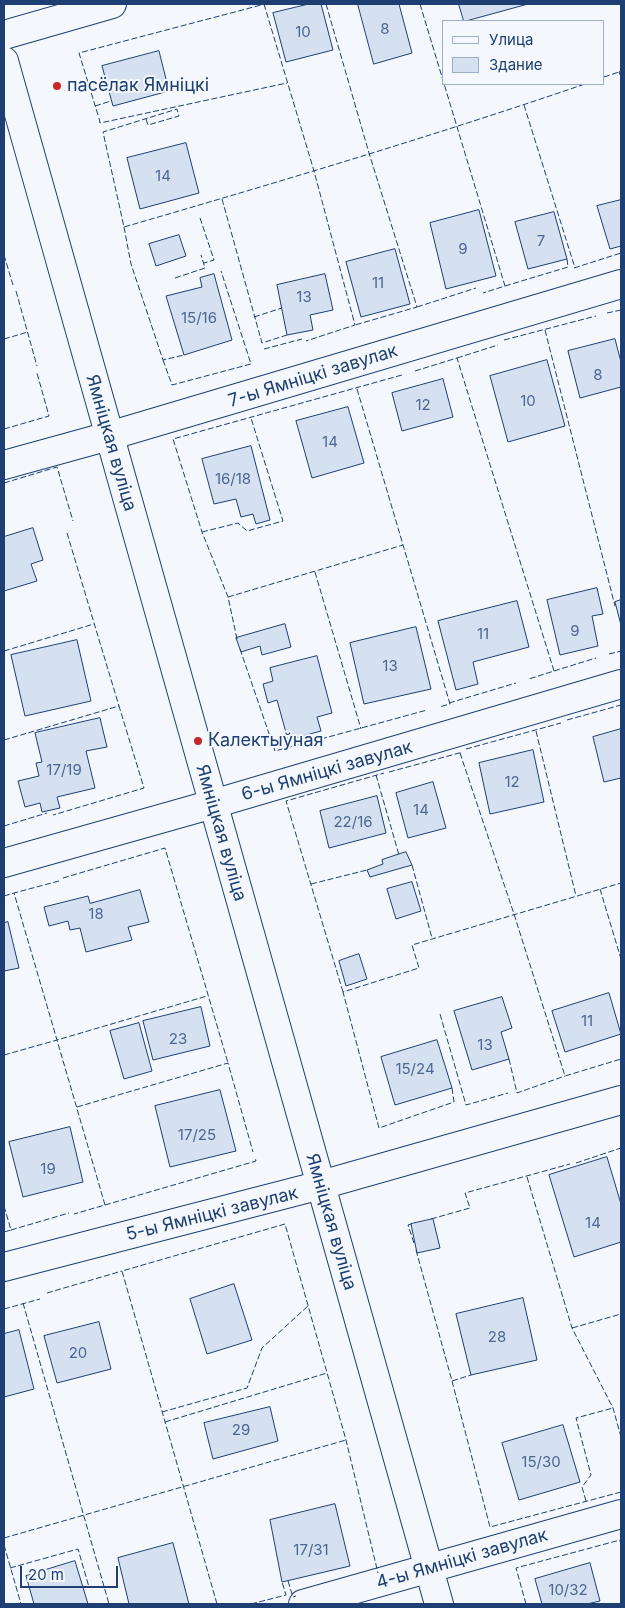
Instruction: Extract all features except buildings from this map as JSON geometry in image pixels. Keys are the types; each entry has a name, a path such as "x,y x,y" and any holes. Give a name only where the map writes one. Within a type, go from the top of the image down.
{"street":[{"path":"4,35 112,4"},
{"name":"Ямніцкая вуліца","path":"4,61 439,1604"},
{"name":"7-ы Ямніцкі завулак","path":"4,465 110,436 621,284"},
{"name":"6-ы Ямніцкі завулак","path":"4,863 213,804 621,684"},
{"name":"5-ы Ямніцкі завулак","path":"4,1267 321,1185 621,1100"},
{"name":"4-ы Ямніцкі завулак","path":"303,1604 621,1514"}],"fence":[{"path":"264,4 314,171 355,325 306,341"},
{"path":"98,115 79,53 265,4"},
{"path":"326,4 369,153 417,307 355,325"},
{"path":"420,4 442,77"},
{"path":"605,77 621,71 619,72 621,79"},
{"path":"99,118 100,123 287,83"},
{"path":"444,85 505,286 483,293"},
{"path":"146,119 148,125 179,116 177,109 103,132 124,227 356,158 582,85"},
{"path":"95,106 111,101"},
{"path":"524,105 575,268"},
{"path":"222,199 262,343 287,335"},
{"path":"200,218 214,260 204,263"},
{"path":"124,227 131,264 163,360 184,355"},
{"path":"574,268 621,253"},
{"path":"4,255 13,285"},
{"path":"175,278 205,268 201,255"},
{"path":"505,286 568,267 567,259"},
{"path":"163,360 172,385 251,364 221,271"},
{"path":"417,307 476,288"},
{"path":"16,291 37,366"},
{"path":"254,317 282,308"},
{"path":"607,313 621,310"},
{"path":"504,340 596,316"},
{"path":"545,330 615,606"},
{"path":"4,339 28,332"},
{"path":"264,349 302,339"},
{"path":"457,358 498,345"},
{"path":"415,371 457,358 554,671 529,679"},
{"path":"4,429 49,416 37,373"},
{"path":"237,639 228,597 202,532 173,439 402,375"},
{"path":"357,389 450,704 439,707"},
{"path":"202,532 238,523 247,531 283,521 251,418"},
{"path":"4,483 57,467 73,521"},
{"path":"67,533 119,706"},
{"path":"228,597 403,545"},
{"path":"315,572 361,729"},
{"path":"4,651 94,624"},
{"path":"240,649 275,751 313,741"},
{"path":"609,654 621,651"},
{"path":"554,671 596,658"},
{"path":"449,703 516,683"},
{"path":"567,720 621,705"},
{"path":"4,740 119,706 144,788 53,815"},
{"path":"321,739 427,710"},
{"path":"466,749 561,723"},
{"path":"536,731 576,896"},
{"path":"389,772 463,752"},
{"path":"460,753 514,914 565,1076 621,1059"},
{"path":"343,992 286,801 384,773"},
{"path":"376,775 399,855"},
{"path":"4,826 47,813"},
{"path":"63,878 165,848 228,1063"},
{"path":"412,865 432,938"},
{"path":"311,884 367,870"},
{"path":"59,881 14,893 57,1040 207,996"},
{"path":"452,1088 454,1102 379,1128 343,992 419,968 412,945 621,883"},
{"path":"600,889 621,959"},
{"path":"4,896 14,893"},
{"path":"440,1014 466,1105 508,1093"},
{"path":"4,1055 57,1040 105,1205 74,1214"},
{"path":"509,1059 517,1093 565,1076"},
{"path":"77,1107 228,1063 253,1152"},
{"path":"576,1163 621,1148"},
{"path":"105,1205 256,1161 255,1157"},
{"path":"431,1219 470,1208 465,1193 570,1164"},
{"path":"527,1177 572,1328 613,1408 621,1437"},
{"path":"4,1206 11,1230 4,1232"},
{"path":"11,1230 69,1213"},
{"path":"414,1223 408,1225 414,1243"},
{"path":"217,1604 122,1271 285,1224 346,1440 378,1573"},
{"path":"416,1250 452,1381 471,1375"},
{"path":"47,1293 122,1271"},
{"path":"4,1309 40,1299"},
{"path":"23,1303 109,1604"},
{"path":"162,1412 247,1388 262,1348 308,1306"},
{"path":"572,1328 621,1314"},
{"path":"165,1422 327,1373"},
{"path":"452,1381 490,1527 621,1492"},
{"path":"586,1501 582,1487 591,1475 576,1418 613,1408"},
{"path":"4,1538 346,1440"},
{"path":"526,1604 516,1568 620,1540 621,1546"},
{"path":"4,1545 21,1604"},
{"path":"10,1568 78,1549 89,1587"},
{"path":"288,1581 293,1597 296,1596"},
{"path":"251,1604 286,1595 282,1582"}],"place":[{"name":"пасёлак Ямніцкі","path":"57,86"},
{"name":"Калектыўная","path":"198,741"}]}
